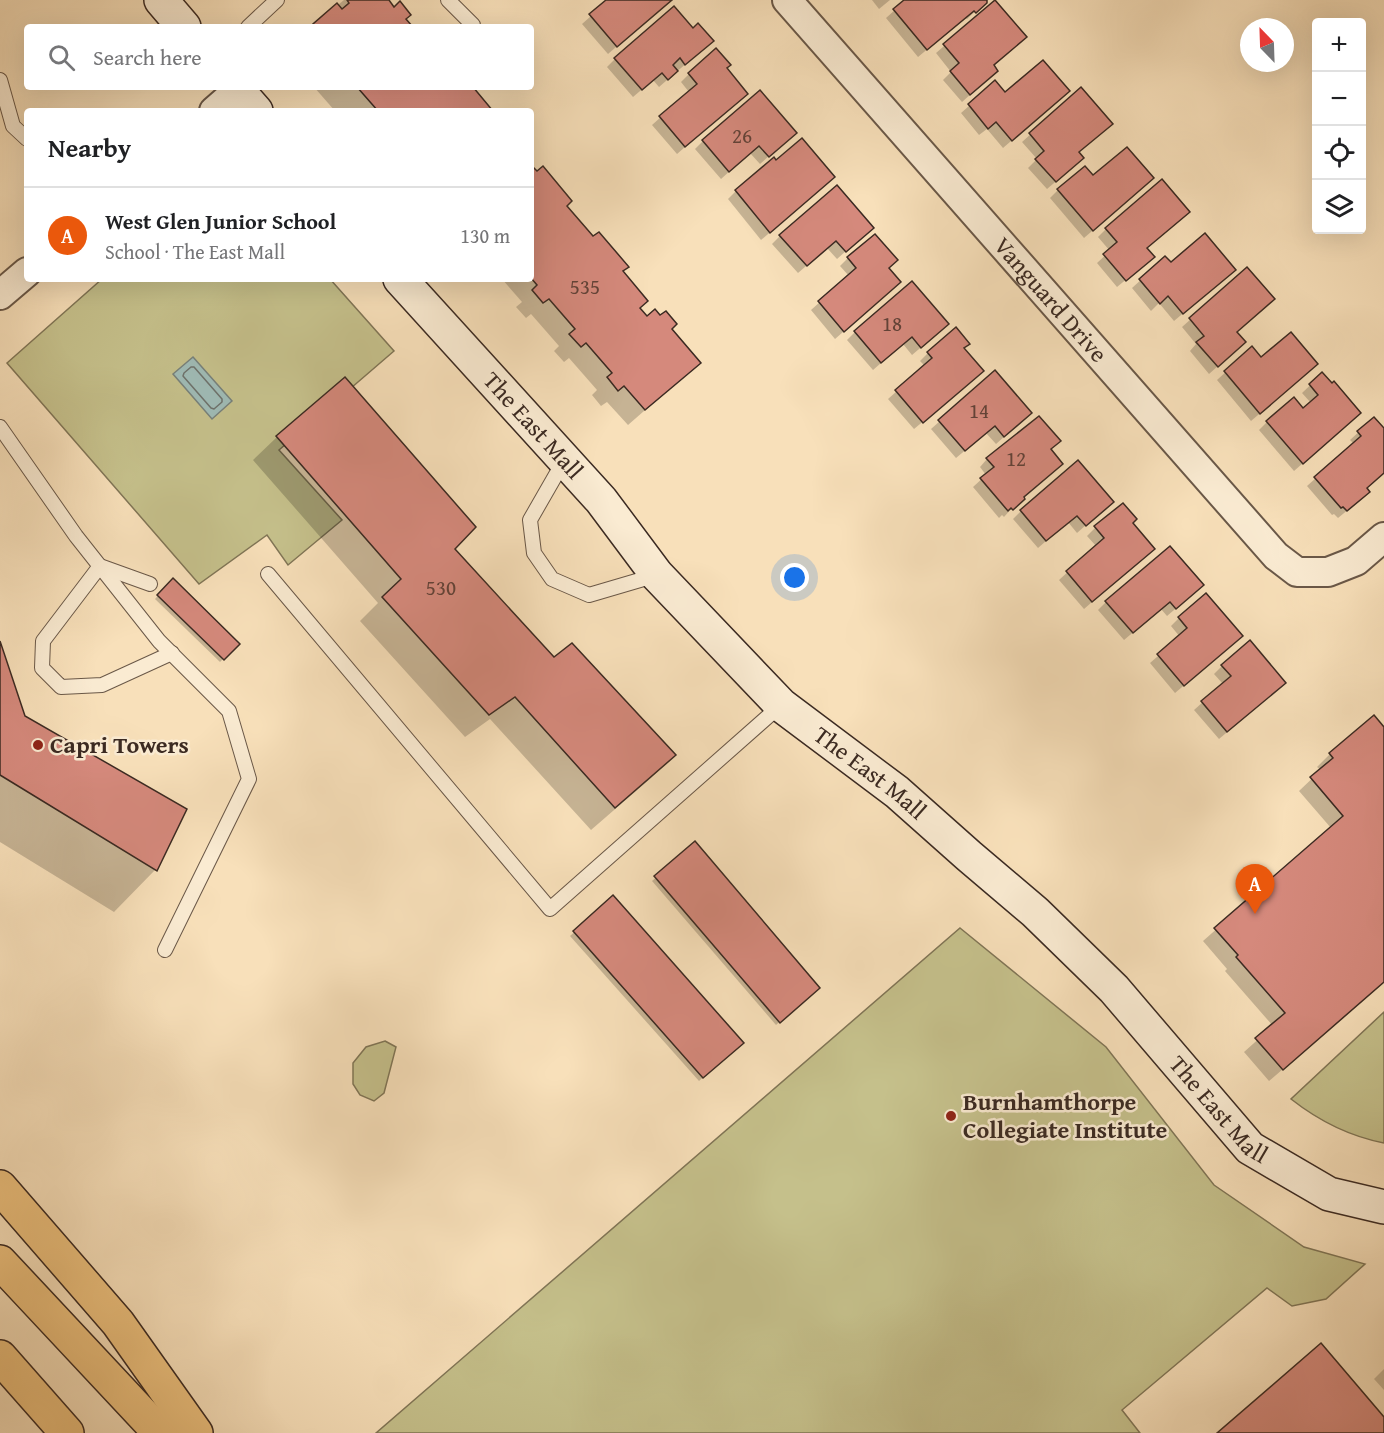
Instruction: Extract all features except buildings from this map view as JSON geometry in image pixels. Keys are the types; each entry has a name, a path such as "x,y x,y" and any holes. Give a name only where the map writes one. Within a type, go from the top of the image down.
{"highway":[{"path":"0,1187 118,1323 196,1433"},
{"path":"0,1262 160,1433"},
{"path":"0,1357 67,1433"}],"main road":[{"path":"161,0 181,24"},
{"name":"The East Mall","path":"403,282 601,500 657,575 782,705 897,792 1035,912 1114,989 1250,1148 1329,1194 1384,1207"}],"street":[{"name":"Vanguard Drive","path":"787,0 1276,556 1297,572 1328,572 1356,561 1384,537"},
{"path":"0,295 24,275"}],"lane":[{"path":"251,24 278,0"},
{"path":"448,0 472,24"},
{"path":"0,80 7,129 24,138"},
{"path":"0,427 76,536 159,641 229,711 249,779 165,950"},
{"path":"565,459 530,520 534,553 552,579 589,595 657,575"},
{"path":"100,566 150,584"},
{"path":"100,566 43,641 42,668 61,687 102,685 172,653"},
{"path":"267,574 550,909 782,705"}],"shaded area":[{"path":"99,282 333,282 394,351 279,450 342,520 288,565 267,535 199,584 7,363"},
{"name":"Burnhamthorpe Collegiate Institute","path":"960,928 1106,1047 1214,1185 1304,1247 1365,1264 1326,1299 1292,1306 1267,1288 1122,1410 1140,1433 376,1433"},
{"path":"1384,1012 1384,1143 1334,1127 1291,1099"},
{"path":"385,1041 396,1047 384,1093 374,1101 360,1095 353,1084 353,1063 366,1047"}],"water":[{"path":"193,357 232,401 212,419 173,374"}],"place":[{"name":"Capri Towers","path":"38,745"},
{"name":"West Glen Junior School","path":"1255,914"},
{"name":"Burnhamthorpe Collegiate Institute","path":"951,1116"}]}
